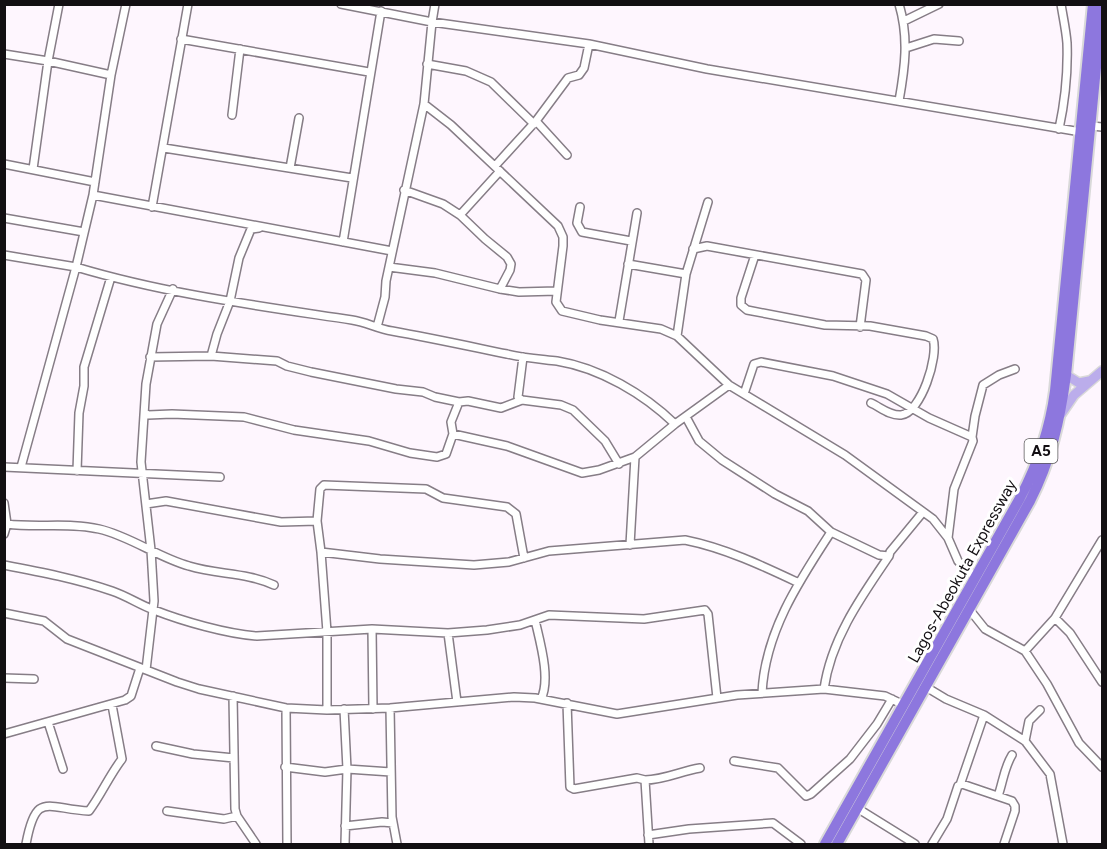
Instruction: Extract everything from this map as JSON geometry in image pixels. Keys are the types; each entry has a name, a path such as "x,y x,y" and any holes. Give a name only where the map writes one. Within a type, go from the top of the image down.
{"highway":[{"name":"Lagos-Abeokuta Expressway","path":"825,844 1031,478 1052,413 1093,4"},
{"name":"Lagos-Abeokuta Expressway","path":"837,844 1041,479 1061,414 1097,126 1102,6"}],"main road":[{"path":"1061,414 1074,395 1102,371"},
{"path":"1066,375 1079,383 1092,380"}],"street":[{"path":"33,169 48,61 59,4"},
{"path":"21,467 76,267 93,195 111,75 126,4"},
{"path":"152,207 188,4"},
{"path":"341,4 432,22 589,44 707,69 1081,132"},
{"path":"377,327 385,297 386,281 404,190 424,104 435,4"},
{"path":"899,4 904,21 906,48 899,101"},
{"path":"904,21 939,4"},
{"path":"1059,129 1064,108 1067,63 1067,40 1061,4"},
{"path":"343,242 369,72 381,11"},
{"path":"181,39 369,72"},
{"path":"906,48 934,39 959,41"},
{"path":"460,215 568,78 579,75 584,68 589,44"},
{"path":"232,115 240,49"},
{"path":"4,54 111,75"},
{"path":"428,64 466,71 490,82 535,122 567,155"},
{"path":"424,104 451,125 552,220 561,232 563,246 556,302 562,311 600,320 661,329 676,336 729,385 845,456 923,512 941,528 958,561 975,577"},
{"path":"290,168 299,118"},
{"path":"164,148 352,178"},
{"path":"4,164 95,182"},
{"path":"404,190 443,204 460,215 510,261 510,270 501,289"},
{"path":"93,195 392,251"},
{"path":"676,336 686,274 708,202"},
{"path":"580,207 577,223 582,232 631,241"},
{"path":"619,321 637,213"},
{"path":"4,218 84,232"},
{"path":"211,356 230,301 239,258 251,229 264,227"},
{"path":"693,249 707,246 865,276 860,327"},
{"path":"4,255 76,267 111,278 230,301 352,320 389,331 431,337 523,357 557,361 589,370 626,387 660,410 675,424"},
{"path":"755,255 741,297 741,305 744,308 825,325 880,328 933,339 934,360 914,409 908,413 894,415 871,402"},
{"path":"628,264 686,274"},
{"path":"389,267 435,273 519,292 557,291"},
{"path":"77,471 84,367 111,278"},
{"path":"4,734 112,705 131,696 143,669 154,610 151,550 142,473 146,384 158,324 173,290"},
{"path":"150,357 211,356 277,361 311,372 423,392 435,398 459,402 468,401 501,408 522,400 561,405 573,410 605,441 619,464"},
{"path":"522,400 518,397 518,393 523,357"},
{"path":"744,394 754,364 761,362 833,376 887,394 929,418 972,437"},
{"path":"948,538 954,489 973,441 975,416 983,385 999,375 1016,369"},
{"path":"453,434 507,446 582,473 619,464 635,457 675,424 729,385"},
{"path":"145,413 148,415 244,417 294,430 369,441 410,453 437,457 446,454 453,434 451,422 459,402"},
{"path":"686,417 699,441 722,460 775,494 808,511 831,531 879,555 889,556"},
{"path":"630,544 635,457"},
{"path":"4,468 220,477"},
{"path":"327,710 327,632 317,521 320,489 324,485 426,489 443,498 507,507 516,514 524,558"},
{"path":"146,504 166,501 281,522 317,521"},
{"path":"4,503 7,524 4,534"},
{"path":"824,690 828,666 856,604 890,552 923,512"},
{"path":"7,524 97,528 188,566 222,573 242,574 274,585"},
{"path":"762,693 767,655 786,606 831,531"},
{"path":"321,552 380,559 474,564 509,562 549,552 685,540 703,543 762,565 799,583"},
{"path":"1025,651 1055,618 1102,540"},
{"path":"4,565 73,579 120,594 154,610 242,635 257,636 372,629 448,633 520,625 540,616 549,615 644,619 705,610 708,614 717,698"},
{"path":"969,609 985,629 1025,651 1047,684 1079,743 1102,767"},
{"path":"4,614 44,621 67,639 199,689 286,708 373,709 514,697 541,699 617,714 717,698 824,690 854,692 892,699 904,705"},
{"path":"1055,618 1070,633 1102,682"},
{"path":"535,620 543,659 546,690 541,699"},
{"path":"372,629 373,709"},
{"path":"448,633 457,702"},
{"path":"4,678 34,679"},
{"path":"926,687 946,699 984,715 1025,741 1050,774 1064,844"},
{"path":"233,696 235,809 237,816 256,844"},
{"path":"735,761 778,768 806,796 850,759 877,724 892,699"},
{"path":"567,704 570,787 574,789 638,778 645,780 666,778 681,771 700,768"},
{"path":"26,844 32,817 40,808 49,805 89,811 96,802 110,775 122,759 112,705"},
{"path":"286,708 287,844"},
{"path":"390,708 389,741 393,824 397,844"},
{"path":"344,709 347,769 345,844"},
{"path":"1025,741 1029,721 1040,710"},
{"path":"932,844 947,819 984,715"},
{"path":"48,722 63,769"},
{"path":"156,746 193,754 234,758"},
{"path":"998,796 1005,777 1006,766 1012,755"},
{"path":"285,767 325,772 347,769 392,772"},
{"path":"645,780 649,844"},
{"path":"960,784 1011,801 1015,806 1004,844"},
{"path":"857,808 915,844"},
{"path":"167,811 224,819 237,816"},
{"path":"345,826 382,822 393,824"},
{"path":"648,835 689,829 773,823 801,844"}]}
